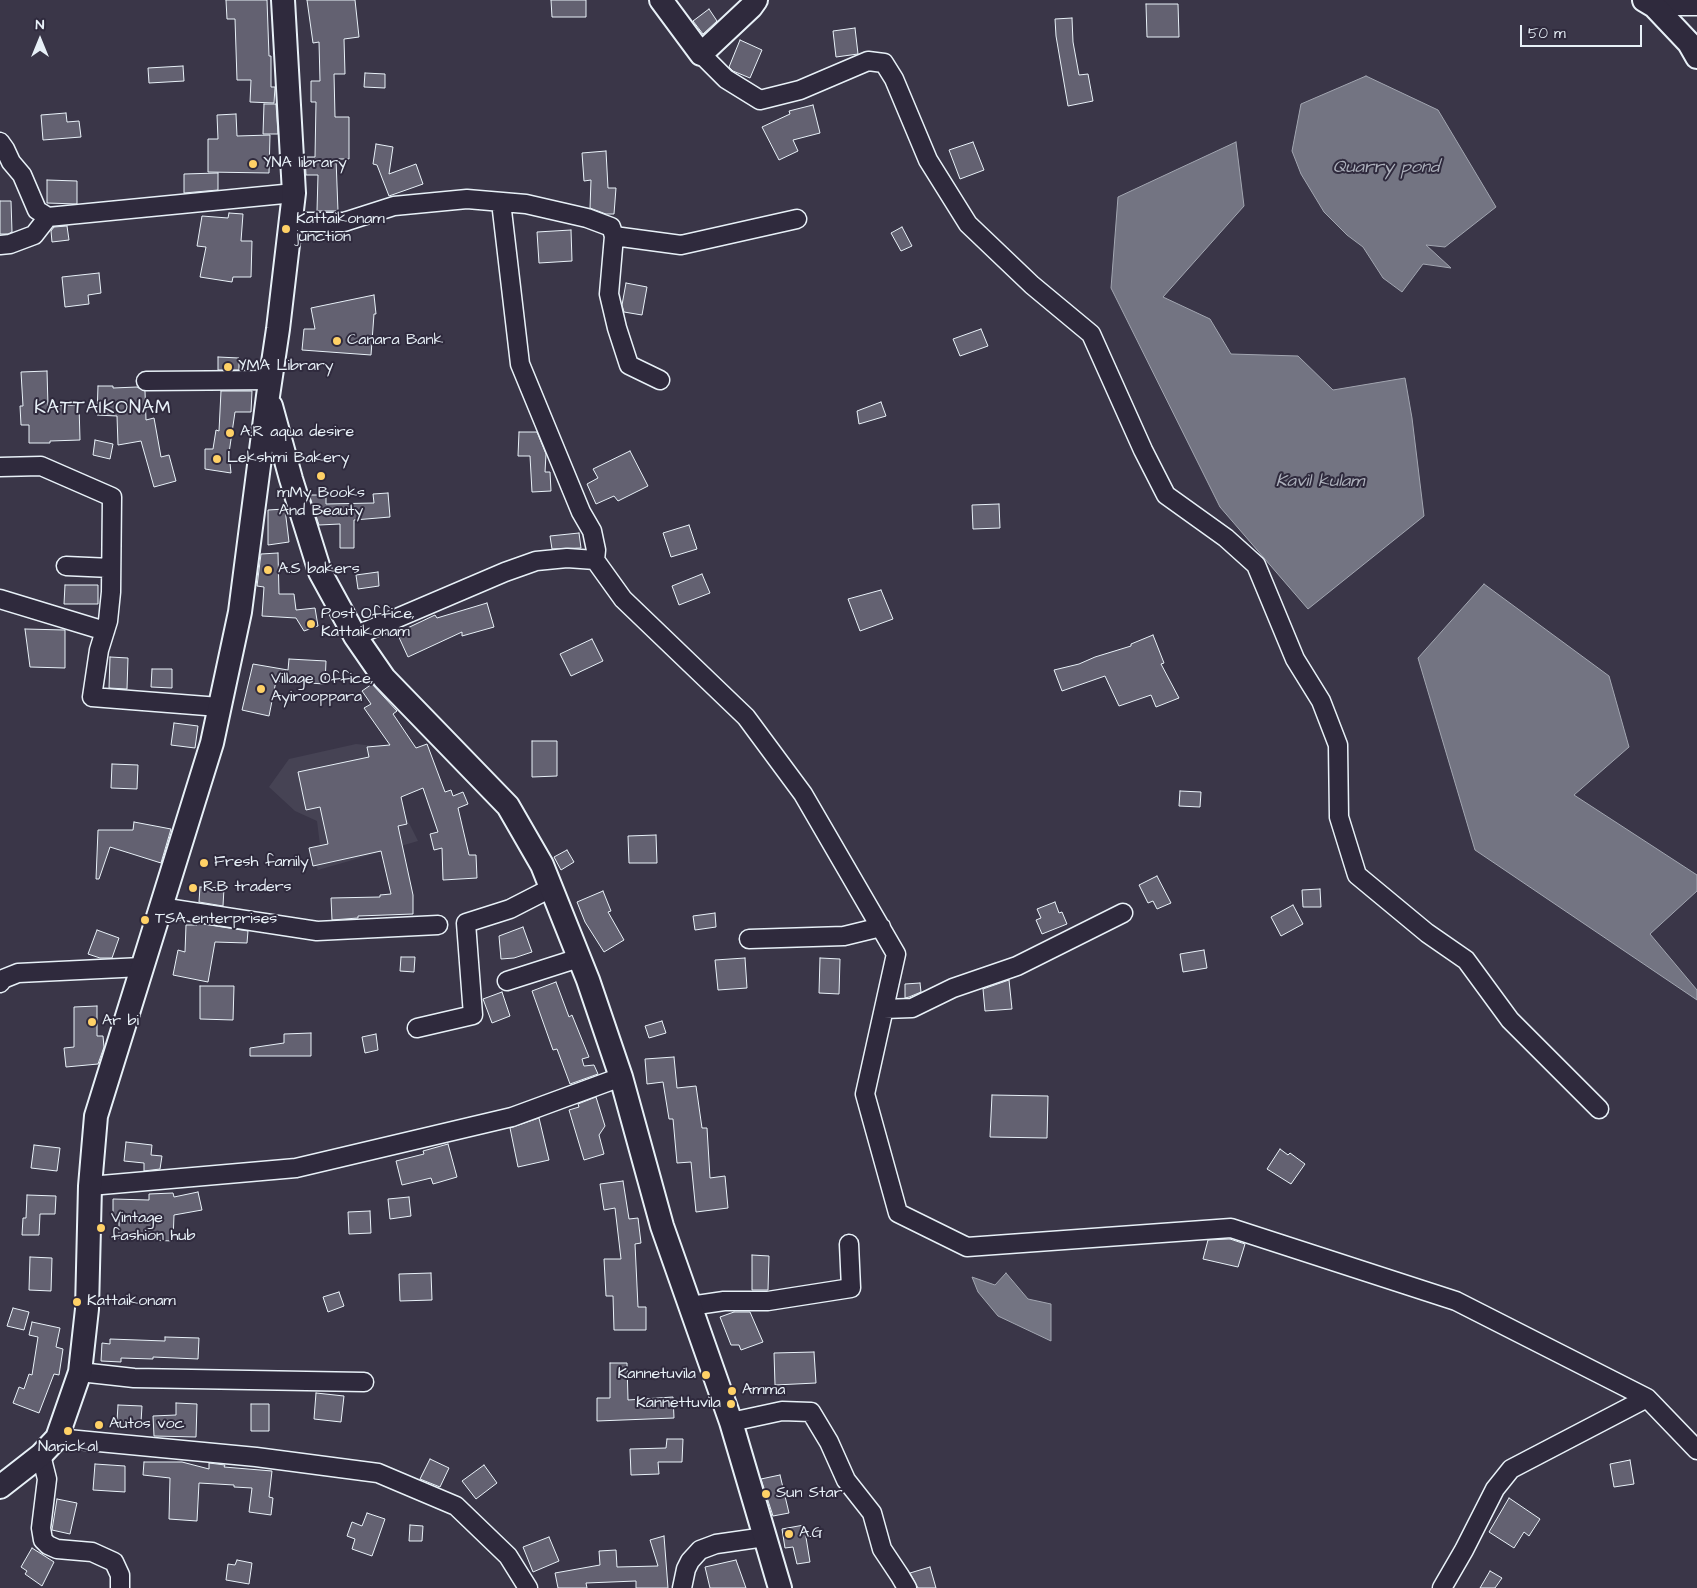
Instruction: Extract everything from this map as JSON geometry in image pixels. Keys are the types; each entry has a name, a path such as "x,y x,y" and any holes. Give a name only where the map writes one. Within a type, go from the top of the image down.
{"main road":[{"path":"0,1486 41,1455 58,1438 80,1372 87,1309 90,1186 96,1116 212,743 240,612 294,193 284,0"},
{"path":"661,0 701,54 756,0"},
{"path":"1649,3 1689,43 1697,57"},
{"path":"270,388 291,479 320,572 355,636 384,678 508,806 542,865 579,958 621,1078 662,1226 731,1422 780,1588"}],"street":[{"path":"1649,3 1697,6"},
{"path":"701,54 726,79 760,100 800,90 868,62 884,63 894,79 928,160 968,224 1032,285 1091,334 1143,450 1166,495 1226,538 1256,565 1295,660 1321,701 1338,746 1338,817 1357,875 1427,933 1466,960 1510,1020 1599,1109"},
{"path":"0,142 11,162 22,175 37,210 48,217 294,193"},
{"path":"291,222 344,222 394,206 467,199 526,204 587,218 611,227 614,236 609,294 617,328 629,365 660,380"},
{"path":"501,202 520,364 581,512 592,531 596,550 595,560 623,599 746,717 803,794 896,954 865,1094 898,1213 967,1248 1231,1228 1456,1301 1647,1398 1697,1450"},
{"path":"0,245 10,244 34,235 48,217"},
{"path":"614,236 681,245 797,219"},
{"path":"146,381 270,388"},
{"path":"0,467 41,466 112,497 111,592 92,697 220,707"},
{"path":"355,636 505,572 536,561 567,558 595,560"},
{"path":"66,566 111,568"},
{"path":"0,599 105,630"},
{"path":"417,1028 473,1015 466,923 510,909 551,888"},
{"path":"160,907 317,931 438,925"},
{"path":"884,1009 912,1008 953,988 1017,966 1123,913"},
{"path":"749,939 844,936 881,927"},
{"path":"506,981 579,958"},
{"path":"0,982 18,972 142,967"},
{"path":"90,1186 296,1168 512,1117 621,1078"},
{"path":"690,1306 724,1301 768,1301 851,1288 849,1244"},
{"path":"80,1372 134,1378 364,1382"},
{"path":"1442,1588 1495,1490 1511,1469 1647,1398"},
{"path":"731,1422 782,1411 811,1412 829,1442 846,1480 872,1513 882,1550 907,1588"},
{"path":"58,1438 256,1457 378,1473 456,1506 508,1556 528,1588"},
{"path":"41,1455 47,1480 40,1528 43,1540 48,1545 57,1549 92,1552 114,1562 120,1575 120,1588"},
{"path":"682,1588 686,1569 690,1561 700,1550 716,1544 765,1537"}],"shaded area":[{"path":"356,744 375,746 394,793 418,841 318,870 314,860 320,845 317,821 295,811 269,787 289,759"}],"water":[{"name":"Quarry pond","path":"1366,76 1438,110 1496,207 1445,247 1426,245 1451,268 1423,264 1402,292 1383,278 1363,247 1347,235 1324,212 1301,174 1292,151 1301,104"},
{"name":"Kavil kulam","path":"1236,142 1244,206 1163,297 1210,319 1231,354 1298,356 1333,390 1405,378 1412,418 1424,516 1308,609 1220,507 1111,288 1118,197"},
{"path":"1484,584 1609,676 1629,747 1574,795 1697,875 1697,891 1650,934 1697,990 1697,1000 1475,850 1418,658"},
{"path":"1006,1273 1028,1299 1051,1304 1051,1341 998,1316 978,1292 972,1277 995,1285"}],"building":[{"path":"226,0 267,0 271,87 275,87 274,103 250,102 251,80 237,80 235,19 227,19"},
{"path":"307,0 355,0 359,37 344,39 345,74 334,74 335,117 349,117 349,159 336,159 338,211 317,211 318,175 306,175 305,157 315,157 316,102 311,102 311,81 320,81 319,42 313,43"},
{"path":"551,0 586,0 586,17 552,17"},
{"path":"1146,4 1178,4 1179,37 1147,37"},
{"path":"709,9 717,21 703,34 693,21"},
{"path":"1072,18 1073,42 1079,75 1088,74 1093,101 1068,106 1056,36 1055,19"},
{"path":"855,28 858,54 836,57 833,31"},
{"path":"740,40 762,50 750,78 733,71 729,67"},
{"path":"183,66 184,81 149,83 148,68"},
{"path":"365,73 385,74 385,88 364,87"},
{"path":"264,104 276,104 278,134 263,134"},
{"path":"813,105 820,133 793,140 798,151 779,160 762,127 790,114 789,111"},
{"path":"66,113 67,122 79,121 81,137 43,140 41,115"},
{"path":"236,114 237,136 270,135 269,173 208,172 208,139 218,139 217,115"},
{"path":"973,142 984,170 960,179 949,150"},
{"path":"376,144 393,147 389,174 416,164 423,184 389,196 377,165 373,164"},
{"path":"606,151 608,188 616,188 614,214 606,214 590,208 591,180 584,181 582,153"},
{"path":"218,173 218,190 184,193 184,174"},
{"path":"47,180 77,181 77,204 47,203"},
{"path":"0,201 11,201 12,232 8,234 0,234"},
{"path":"229,213 243,214 241,241 252,241 251,277 233,277 232,282 200,277 206,247 197,246 202,216 228,218"},
{"path":"67,226 69,240 52,242 51,231 54,227"},
{"path":"902,227 912,246 901,251 891,233"},
{"path":"571,230 572,261 539,263 537,232"},
{"path":"99,273 101,293 88,295 89,304 65,307 62,277"},
{"path":"626,283 647,287 642,315 624,312 622,305"},
{"path":"374,295 376,314 374,314 371,355 302,350 304,329 315,329 311,308"},
{"path":"981,329 988,346 960,356 953,339"},
{"name":"YMA Library","path":"218,357 239,358 239,370 218,370"},
{"path":"47,371 48,406 79,405 80,440 29,443 29,425 21,425 20,406 23,406 21,372"},
{"path":"98,386 113,386 113,388 137,387 145,391 146,420 154,418 161,457 169,455 176,481 154,487 141,441 118,445 117,416 97,415"},
{"path":"221,391 252,391 251,412 235,412 229,453 231,473 205,469 205,449 213,449 216,430 219,431"},
{"path":"881,402 886,416 859,424 857,411"},
{"path":"519,432 537,432 546,454 545,472 550,472 551,491 532,492 530,456 518,456"},
{"path":"95,440 113,444 110,459 93,455"},
{"path":"630,451 648,486 618,501 614,496 596,504 587,484 598,478 593,469"},
{"path":"388,493 390,517 354,520 354,548 340,548 340,524 319,525 310,497 310,495 326,495 326,504 374,503 373,494"},
{"path":"999,504 1000,528 973,529 972,505"},
{"path":"285,509 289,542 268,545 268,510"},
{"path":"689,525 697,549 671,557 663,533"},
{"path":"579,533 581,548 552,549 550,536"},
{"path":"278,553 279,594 294,594 296,610 315,608 318,626 304,631 296,618 262,616 264,587 257,586 261,554"},
{"path":"378,572 379,586 358,589 356,575"},
{"path":"702,574 710,593 679,605 672,586"},
{"path":"65,585 98,585 98,604 64,604"},
{"path":"881,590 893,619 860,631 848,599"},
{"path":"487,603 494,627 462,636 462,632 408,657 397,633 435,615 437,618"},
{"path":"25,629 65,630 65,668 30,667"},
{"path":"1153,635 1164,663 1161,664 1179,698 1156,707 1151,695 1119,706 1105,676 1062,691 1054,670 1079,664 1131,646 1131,644"},
{"path":"592,639 603,661 571,676 560,654"},
{"path":"110,657 128,658 127,689 109,688"},
{"path":"289,659 326,661 325,684 276,681 269,716 242,710 253,664 288,670"},
{"path":"152,669 172,669 172,688 151,687"},
{"path":"372,684 397,711 393,714 416,748 427,744 445,792 451,790 453,796 463,792 468,804 458,808 469,855 476,855 477,878 443,880 442,848 434,850 430,834 438,832 423,788 401,797 407,824 398,826 413,895 413,914 358,916 358,918 332,920 331,898 380,897 380,895 391,894 381,851 313,866 309,848 328,844 320,807 306,810 298,772 369,757 367,747 390,745 364,708 371,704 362,691"},
{"path":"174,723 198,726 195,748 171,745"},
{"path":"532,741 557,741 557,776 532,777"},
{"path":"112,764 138,765 137,789 111,788"},
{"path":"1180,791 1201,792 1200,807 1179,806"},
{"path":"134,822 171,829 161,863 110,847 99,879 96,879 98,830 133,830"},
{"path":"656,835 657,863 629,863 628,836"},
{"path":"567,850 574,862 561,870 554,857"},
{"path":"1157,876 1171,903 1157,909 1153,901 1148,903 1139,885"},
{"path":"200,887 224,888 223,906 199,902"},
{"path":"1320,889 1321,907 1303,907 1302,890"},
{"path":"603,891 611,911 608,912 624,940 604,952 585,922 577,902"},
{"path":"1055,902 1059,913 1062,912 1067,924 1042,934 1036,920 1041,918 1037,909"},
{"path":"1293,905 1303,924 1281,936 1271,917"},
{"path":"715,913 716,927 695,930 693,916"},
{"path":"197,923 248,931 247,943 215,942 208,982 173,975 178,950 185,952 186,925 197,925"},
{"path":"523,927 532,952 514,958 501,959 499,936"},
{"path":"97,930 119,938 112,958 100,958 88,954"},
{"path":"1204,950 1207,968 1183,972 1180,954"},
{"path":"401,957 415,957 414,972 400,971"},
{"path":"745,958 747,988 718,990 715,960"},
{"path":"820,958 840,959 839,994 819,993"},
{"path":"1009,980 1012,1009 985,1011 983,989"},
{"path":"556,982 569,1017 572,1015 589,1057 582,1059 584,1066 594,1065 598,1074 570,1084 557,1049 553,1050 532,991"},
{"path":"920,983 921,992 905,998 905,984"},
{"path":"200,986 234,986 233,1020 200,1019"},
{"path":"502,992 510,1016 492,1023 483,999"},
{"path":"97,1006 97,1036 103,1036 104,1047 98,1064 66,1067 64,1048 74,1047 74,1007"},
{"path":"662,1021 666,1033 649,1038 645,1026"},
{"path":"311,1033 311,1056 250,1056 250,1048 284,1043 284,1034"},
{"path":"376,1034 378,1050 365,1053 362,1037"},
{"path":"674,1057 677,1088 696,1086 702,1128 707,1128 710,1178 725,1176 728,1208 696,1212 691,1162 677,1163 673,1119 669,1119 663,1082 647,1084 645,1059"},
{"path":"992,1095 1048,1096 1047,1138 990,1137"},
{"path":"596,1097 605,1126 599,1135 604,1154 584,1160 569,1110 579,1107 578,1104"},
{"path":"539,1118 549,1160 518,1167 510,1128"},
{"path":"126,1142 152,1145 151,1155 162,1156 160,1169 144,1171 144,1163 124,1161"},
{"path":"448,1144 457,1177 433,1184 431,1178 402,1185 396,1161 424,1154 423,1151"},
{"path":"34,1145 60,1148 57,1171 31,1168"},
{"path":"1280,1149 1288,1155 1290,1153 1305,1164 1291,1184 1267,1169"},
{"path":"623,1181 629,1219 638,1218 641,1243 635,1244 638,1307 646,1307 646,1330 614,1330 613,1296 606,1296 604,1259 621,1259 615,1208 604,1210 600,1184"},
{"path":"198,1192 202,1210 174,1215 173,1241 119,1239 119,1216 113,1216 113,1199 149,1200 149,1194 173,1193 174,1197"},
{"path":"27,1195 56,1196 55,1214 40,1214 39,1235 22,1235 23,1218 26,1218"},
{"path":"409,1197 411,1216 390,1219 388,1199"},
{"path":"370,1211 371,1233 349,1234 348,1212"},
{"path":"1230,1239 1245,1244 1238,1267 1203,1259 1208,1240"},
{"path":"752,1255 769,1256 768,1290 752,1290"},
{"path":"30,1257 52,1258 51,1291 29,1290"},
{"path":"431,1273 432,1300 400,1301 399,1274"},
{"path":"339,1292 344,1306 328,1312 323,1297"},
{"path":"13,1308 29,1312 24,1330 7,1326"},
{"path":"734,1312 750,1312 763,1342 741,1350 739,1345 731,1345 720,1317"},
{"path":"32,1322 60,1328 56,1347 63,1349 59,1375 54,1374 39,1413 13,1403 19,1387 24,1389 29,1374 32,1375 38,1337 29,1335"},
{"path":"165,1337 199,1338 198,1359 153,1357 153,1359 121,1358 121,1362 101,1361 102,1343 110,1344 110,1339 165,1341"},
{"path":"814,1352 816,1383 775,1385 774,1353"},
{"path":"610,1363 627,1363 628,1400 673,1397 674,1418 597,1421 597,1398 610,1398"},
{"path":"316,1393 344,1396 341,1422 314,1419"},
{"path":"176,1403 197,1404 196,1437 154,1436 153,1416 176,1415"},
{"path":"251,1404 269,1404 269,1431 251,1431"},
{"path":"118,1405 142,1406 141,1422 117,1421"},
{"path":"667,1439 683,1439 682,1462 658,1462 659,1474 631,1475 630,1449 666,1448"},
{"path":"430,1459 449,1468 440,1487 420,1479"},
{"path":"1630,1460 1634,1484 1614,1487 1610,1464"},
{"path":"144,1462 182,1462 209,1469 209,1463 225,1465 224,1467 272,1471 269,1497 273,1498 271,1515 249,1512 252,1488 199,1483 197,1521 169,1519 170,1478 143,1475"},
{"path":"95,1464 125,1466 125,1492 93,1490"},
{"path":"484,1465 497,1483 476,1499 462,1481"},
{"path":"780,1475 789,1513 773,1516 761,1479"},
{"path":"1509,1498 1540,1519 1529,1536 1524,1532 1514,1548 1489,1532"},
{"path":"57,1499 77,1503 70,1534 52,1530"},
{"path":"367,1513 385,1519 372,1556 352,1549 355,1539 347,1536 352,1522 362,1526"},
{"path":"410,1525 423,1526 422,1541 409,1541"},
{"path":"804,1525 810,1562 797,1564 793,1547 785,1548 782,1529"},
{"path":"664,1536 668,1588 636,1588 636,1581 586,1583 587,1588 558,1588 555,1573 600,1565 599,1551 616,1550 617,1567 658,1566 650,1540"},
{"path":"549,1537 559,1561 533,1572 523,1547"},
{"path":"32,1548 54,1562 42,1586 25,1574 27,1571 21,1567"},
{"path":"237,1560 252,1563 249,1584 226,1580 228,1564 235,1565"},
{"path":"736,1560 746,1588 710,1588 705,1567"},
{"path":"930,1567 936,1588 918,1588 910,1573"},
{"path":"1490,1571 1502,1578 1495,1588 1480,1588"}],"place":[{"name":"YNA library","path":"253,164"},
{"name":"Kattaikonam junction","path":"286,229"},
{"name":"Canara Bank","path":"337,341"},
{"name":"YMA Library","path":"228,367"},
{"name":"A.R aqua desire","path":"230,433"},
{"name":"Lekshmi Bakery","path":"217,459"},
{"name":"mMy Books And Beauty","path":"321,476"},
{"name":"A.S bakers","path":"268,570"},
{"name":"Post Office, Kattaikonam","path":"311,624"},
{"name":"Village Office, Ayirooppara","path":"261,689"},
{"name":"Fresh family","path":"204,863"},
{"name":"R.B traders","path":"193,888"},
{"name":"TSA enterprises","path":"145,920"},
{"name":"Ar bi","path":"92,1022"},
{"name":"Vintage fashion hub","path":"101,1228"},
{"name":"Kattaikonam","path":"77,1302"},
{"name":"Kannetuvila","path":"706,1375"},
{"name":"Amma","path":"732,1391"},
{"name":"Kannettuvila","path":"731,1404"},
{"name":"Autos voc","path":"99,1425"},
{"name":"Narickal","path":"68,1431"},
{"name":"Sun Star","path":"766,1494"},
{"name":"A.G","path":"789,1534"}],"district":[{"name":"KATTAIKONAM","path":"103,409"}]}
